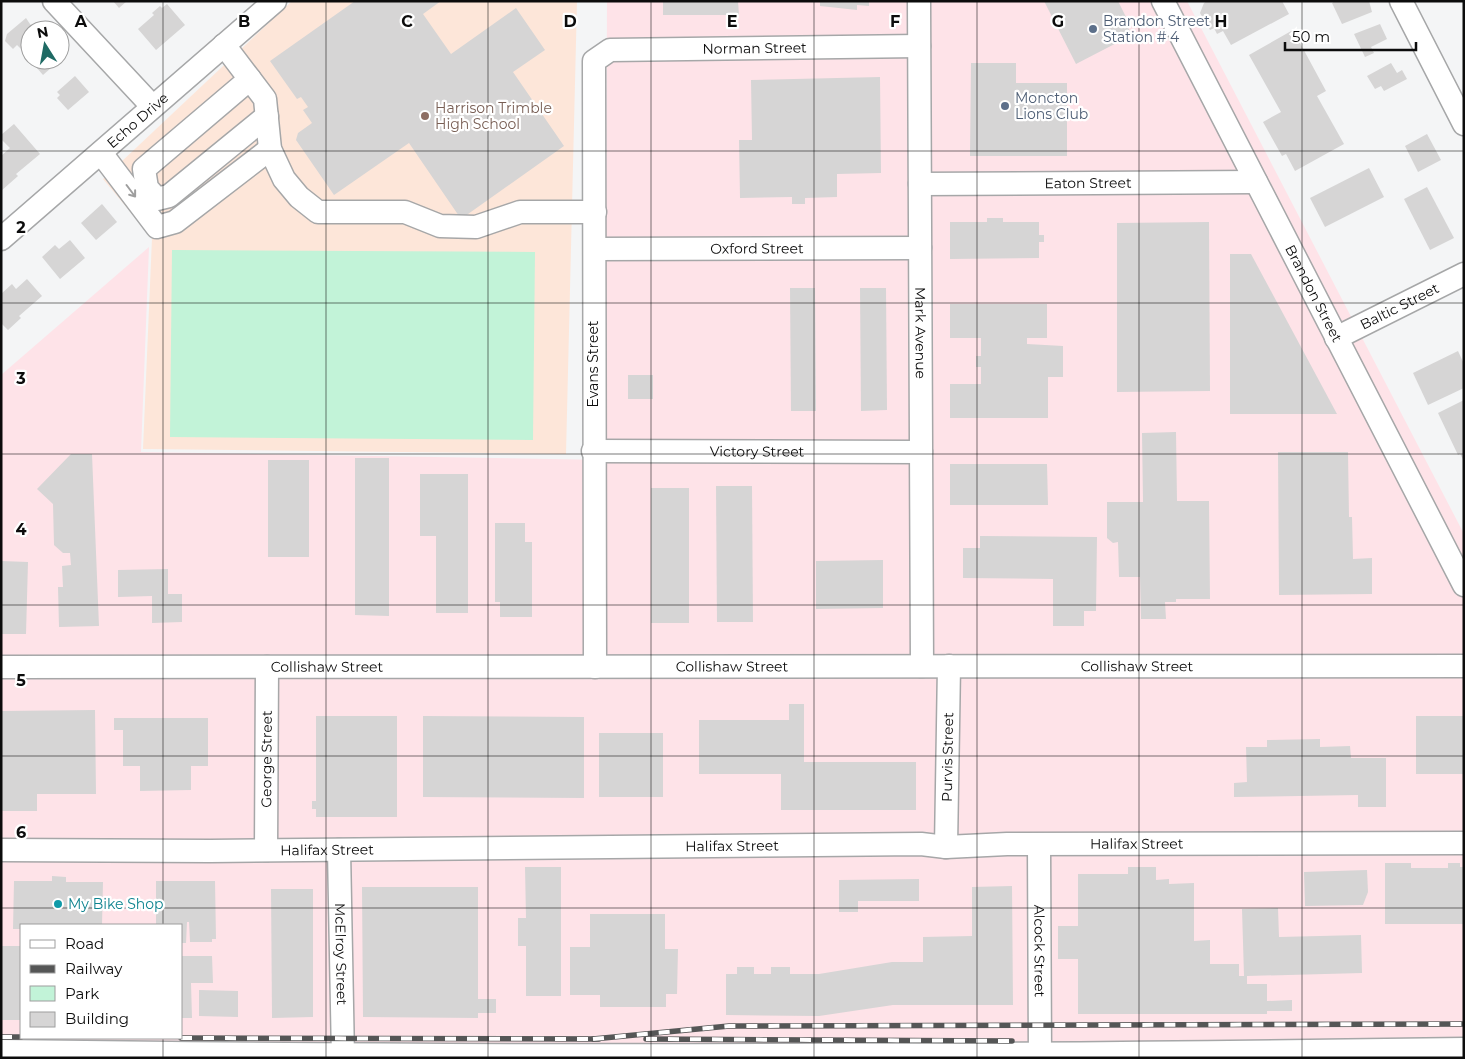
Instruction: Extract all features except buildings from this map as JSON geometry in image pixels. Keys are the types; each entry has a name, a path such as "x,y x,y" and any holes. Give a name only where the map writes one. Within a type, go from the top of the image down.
{"street":[{"path":"54,1 152,106"},
{"name":"Echo Drive","path":"1,239 275,1"},
{"name":"Mark Avenue","path":"919,1 922,666"},
{"name":"Brandon Street","path":"1163,1 1464,585"},
{"path":"1401,1 1464,124"},
{"path":"224,45 265,100 270,149 284,179 299,197 318,212 405,212 440,226 476,228 520,212 595,212"},
{"name":"Norman Street","path":"594,61 610,50 919,46"},
{"name":"Evans Street","path":"594,61 593,451 595,667"},
{"path":"250,79 144,169 147,188 157,199 169,196 267,116"},
{"path":"101,153 157,227 175,222 270,149"},
{"name":"Eaton Street","path":"920,184 1256,182"},
{"name":"Oxford Street","path":"595,249 920,248"},
{"name":"Baltic Street","path":"1336,338 1464,274"},
{"name":"Victory Street","path":"593,451 921,452"},
{"name":"Purvis Street","path":"946,847 948,666"},
{"name":"Collishaw Street","path":"1,668 1464,666"},
{"name":"George Street","path":"266,850 267,667"},
{"name":"Halifax Street","path":"1,850 339,850 921,844 946,847 1464,843"},
{"name":"Alcock Street","path":"1039,845 1040,1057"},
{"name":"McElroy Street","path":"339,850 343,1057"},
{"path":"1,1052 343,1057 1040,1057 1464,1049"}],"shaded area":[{"path":"292,1 577,1 566,454 143,449 152,238 103,179"},
{"path":"607,1 1187,1 1464,534 1464,1058 1,1058 1,375 149,247 141,452 605,460"}],"green space":[{"path":"172,250 535,252 533,440 170,437"}],"railway":[{"path":"593,1039 729,1026 1464,1024"},
{"path":"1,1037 20,1037"},
{"path":"182,1038 599,1039"},
{"path":"646,1039 1012,1041"}],"place":[{"name":"Brandon Street Station # 4","path":"1093,29"},
{"name":"Moncton Lions Club","path":"1005,106"},
{"name":"Harrison Trimble High School","path":"425,116"},
{"name":"My Bike Shop","path":"58,904"}]}
